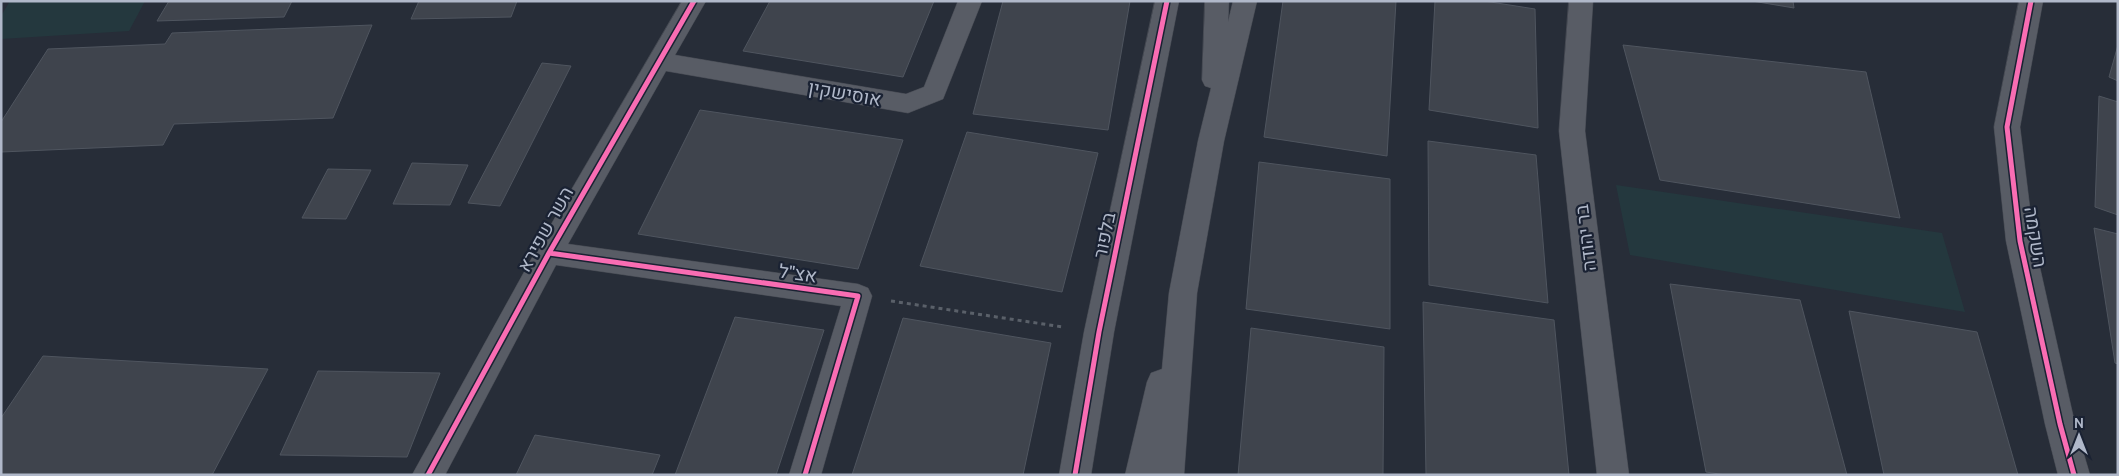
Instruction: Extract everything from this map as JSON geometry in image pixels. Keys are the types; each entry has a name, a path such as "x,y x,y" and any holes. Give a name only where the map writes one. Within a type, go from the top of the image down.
{"street":[{"name":"השר שפירא","path":"428,475 549,253 694,1"},
{"name":"אוסישקין","path":"658,61 908,104 934,93 970,1"},
{"name":"בלפור","path":"1075,475 1099,332 1167,1"},
{"path":"1211,141 1217,1"},
{"path":"1141,475 1183,293 1211,141 1245,1"},
{"name":"בר יהודה","path":"1581,1 1572,131 1613,475"},
{"name":"השקמה","path":"2031,1 2007,127 2020,241 2060,424 2074,475"},
{"name":"אצ\"ל","path":"549,253 858,296"},
{"path":"1168,475 1183,293"},
{"path":"805,475 858,296"}],"path":[{"path":"858,296 1099,332"}],"shaded area":[{"path":"10,1 145,1 129,31 1,39 1,16"},
{"path":"1616,185 1942,233 1965,312 1630,255"}],"building":[{"path":"169,1 292,1 284,17 157,21"},
{"path":"419,1 517,1 511,17 411,19"},
{"path":"770,1 934,1 903,77 743,51"},
{"path":"1003,1 1130,1 1108,130 973,114"},
{"path":"1283,1 1396,1 1387,156 1264,137"},
{"path":"1435,1 1484,1 1535,9 1538,128 1429,110"},
{"path":"1752,1 1793,1 1794,8"},
{"path":"372,25 333,118 174,124 163,145 1,152 1,122 48,49 165,44 172,33"},
{"path":"1623,45 1866,72 1900,218 1660,180"},
{"path":"2118,45 2118,81 2109,77"},
{"path":"542,63 571,66 500,206 468,203"},
{"path":"2099,96 2118,102 2118,215 2095,207"},
{"path":"700,110 903,140 858,269 638,234"},
{"path":"967,132 1098,153 1062,292 920,266"},
{"path":"1428,141 1536,155 1548,303 1429,285"},
{"path":"1259,162 1390,179 1390,329 1246,309"},
{"path":"412,163 468,165 450,205 393,204"},
{"path":"328,169 371,170 346,219 302,218"},
{"path":"2094,228 2118,234 2118,364 2115,363"},
{"path":"1670,284 1800,300 1847,475 1726,475 1706,472"},
{"path":"1423,302 1554,320 1569,475 1426,475"},
{"path":"1849,311 1977,332 2018,475 1884,475"},
{"path":"735,317 824,330 776,475 675,475"},
{"path":"903,318 1051,343 1023,475 852,475"},
{"path":"1251,328 1384,347 1383,475 1238,475"},
{"path":"43,356 268,369 212,475 1,475 1,418"},
{"path":"318,371 440,373 407,457 280,455"},
{"path":"535,435 660,455 652,475 516,475"}],"cycle path":[{"path":"428,475 549,253 694,1"},
{"path":"1075,475 1099,332 1167,1"},
{"path":"2031,1 2007,127 2020,241 2060,424 2074,475"},
{"path":"549,253 858,296 805,475"}]}
